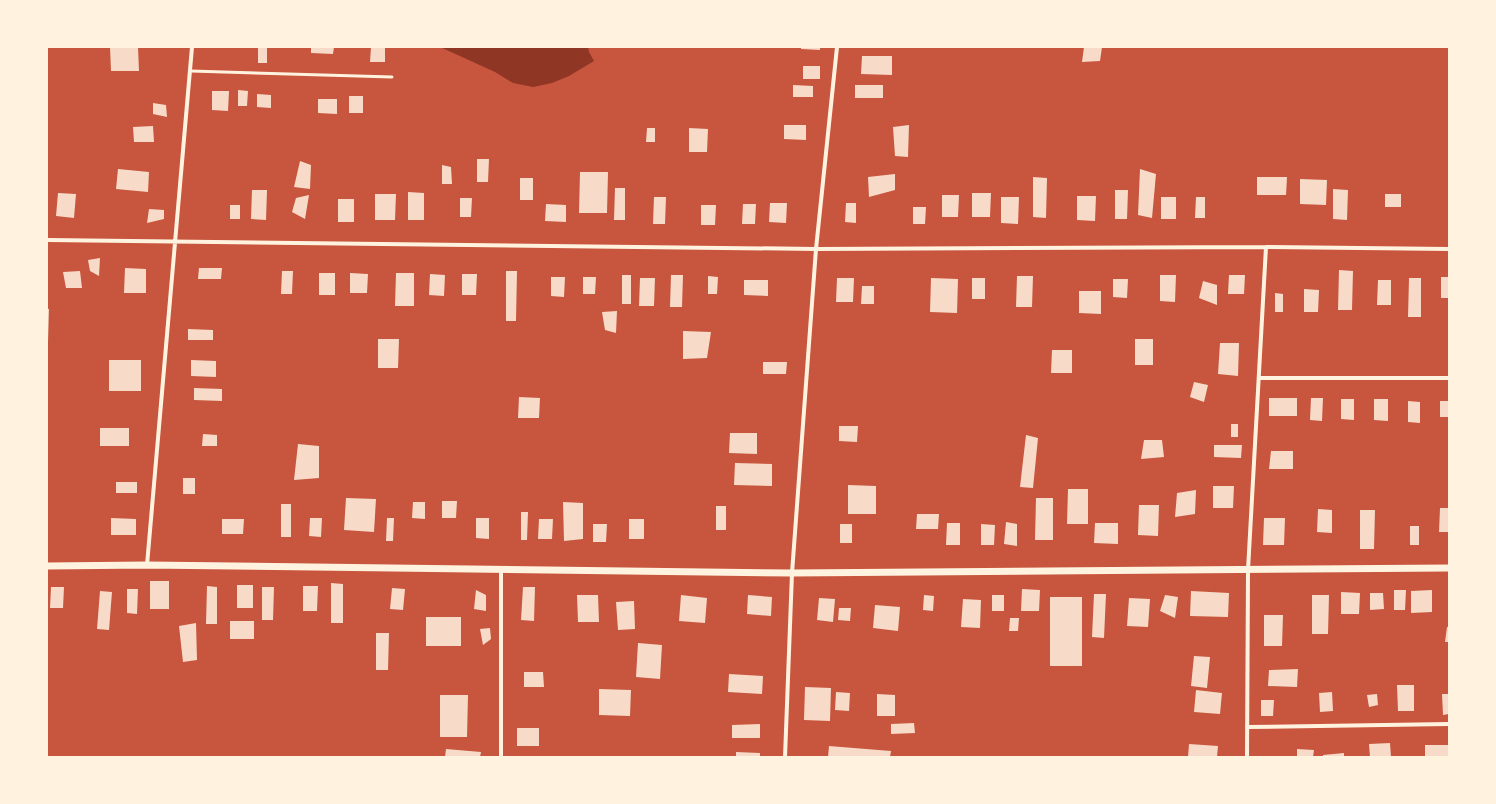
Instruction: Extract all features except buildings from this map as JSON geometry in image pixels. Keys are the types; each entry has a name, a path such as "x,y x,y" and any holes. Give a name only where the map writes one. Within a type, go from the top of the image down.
{"street":[{"path":"147,564 192,47"},
{"path":"785,757 792,572 816,248 837,47"},
{"path":"47,240 816,248 1266,247 1449,249"},
{"path":"1247,757 1248,570 1266,247"},
{"path":"1259,378 1449,378"},
{"path":"47,566 147,564 792,572 1449,568"},
{"path":"501,568 501,757"},
{"path":"1247,727 1449,724"}],"lane":[{"path":"191,71 392,77"}],"shaded area":[{"path":"440,47 588,47 594,61 569,76 552,83 533,87 513,83 495,72"}]}
